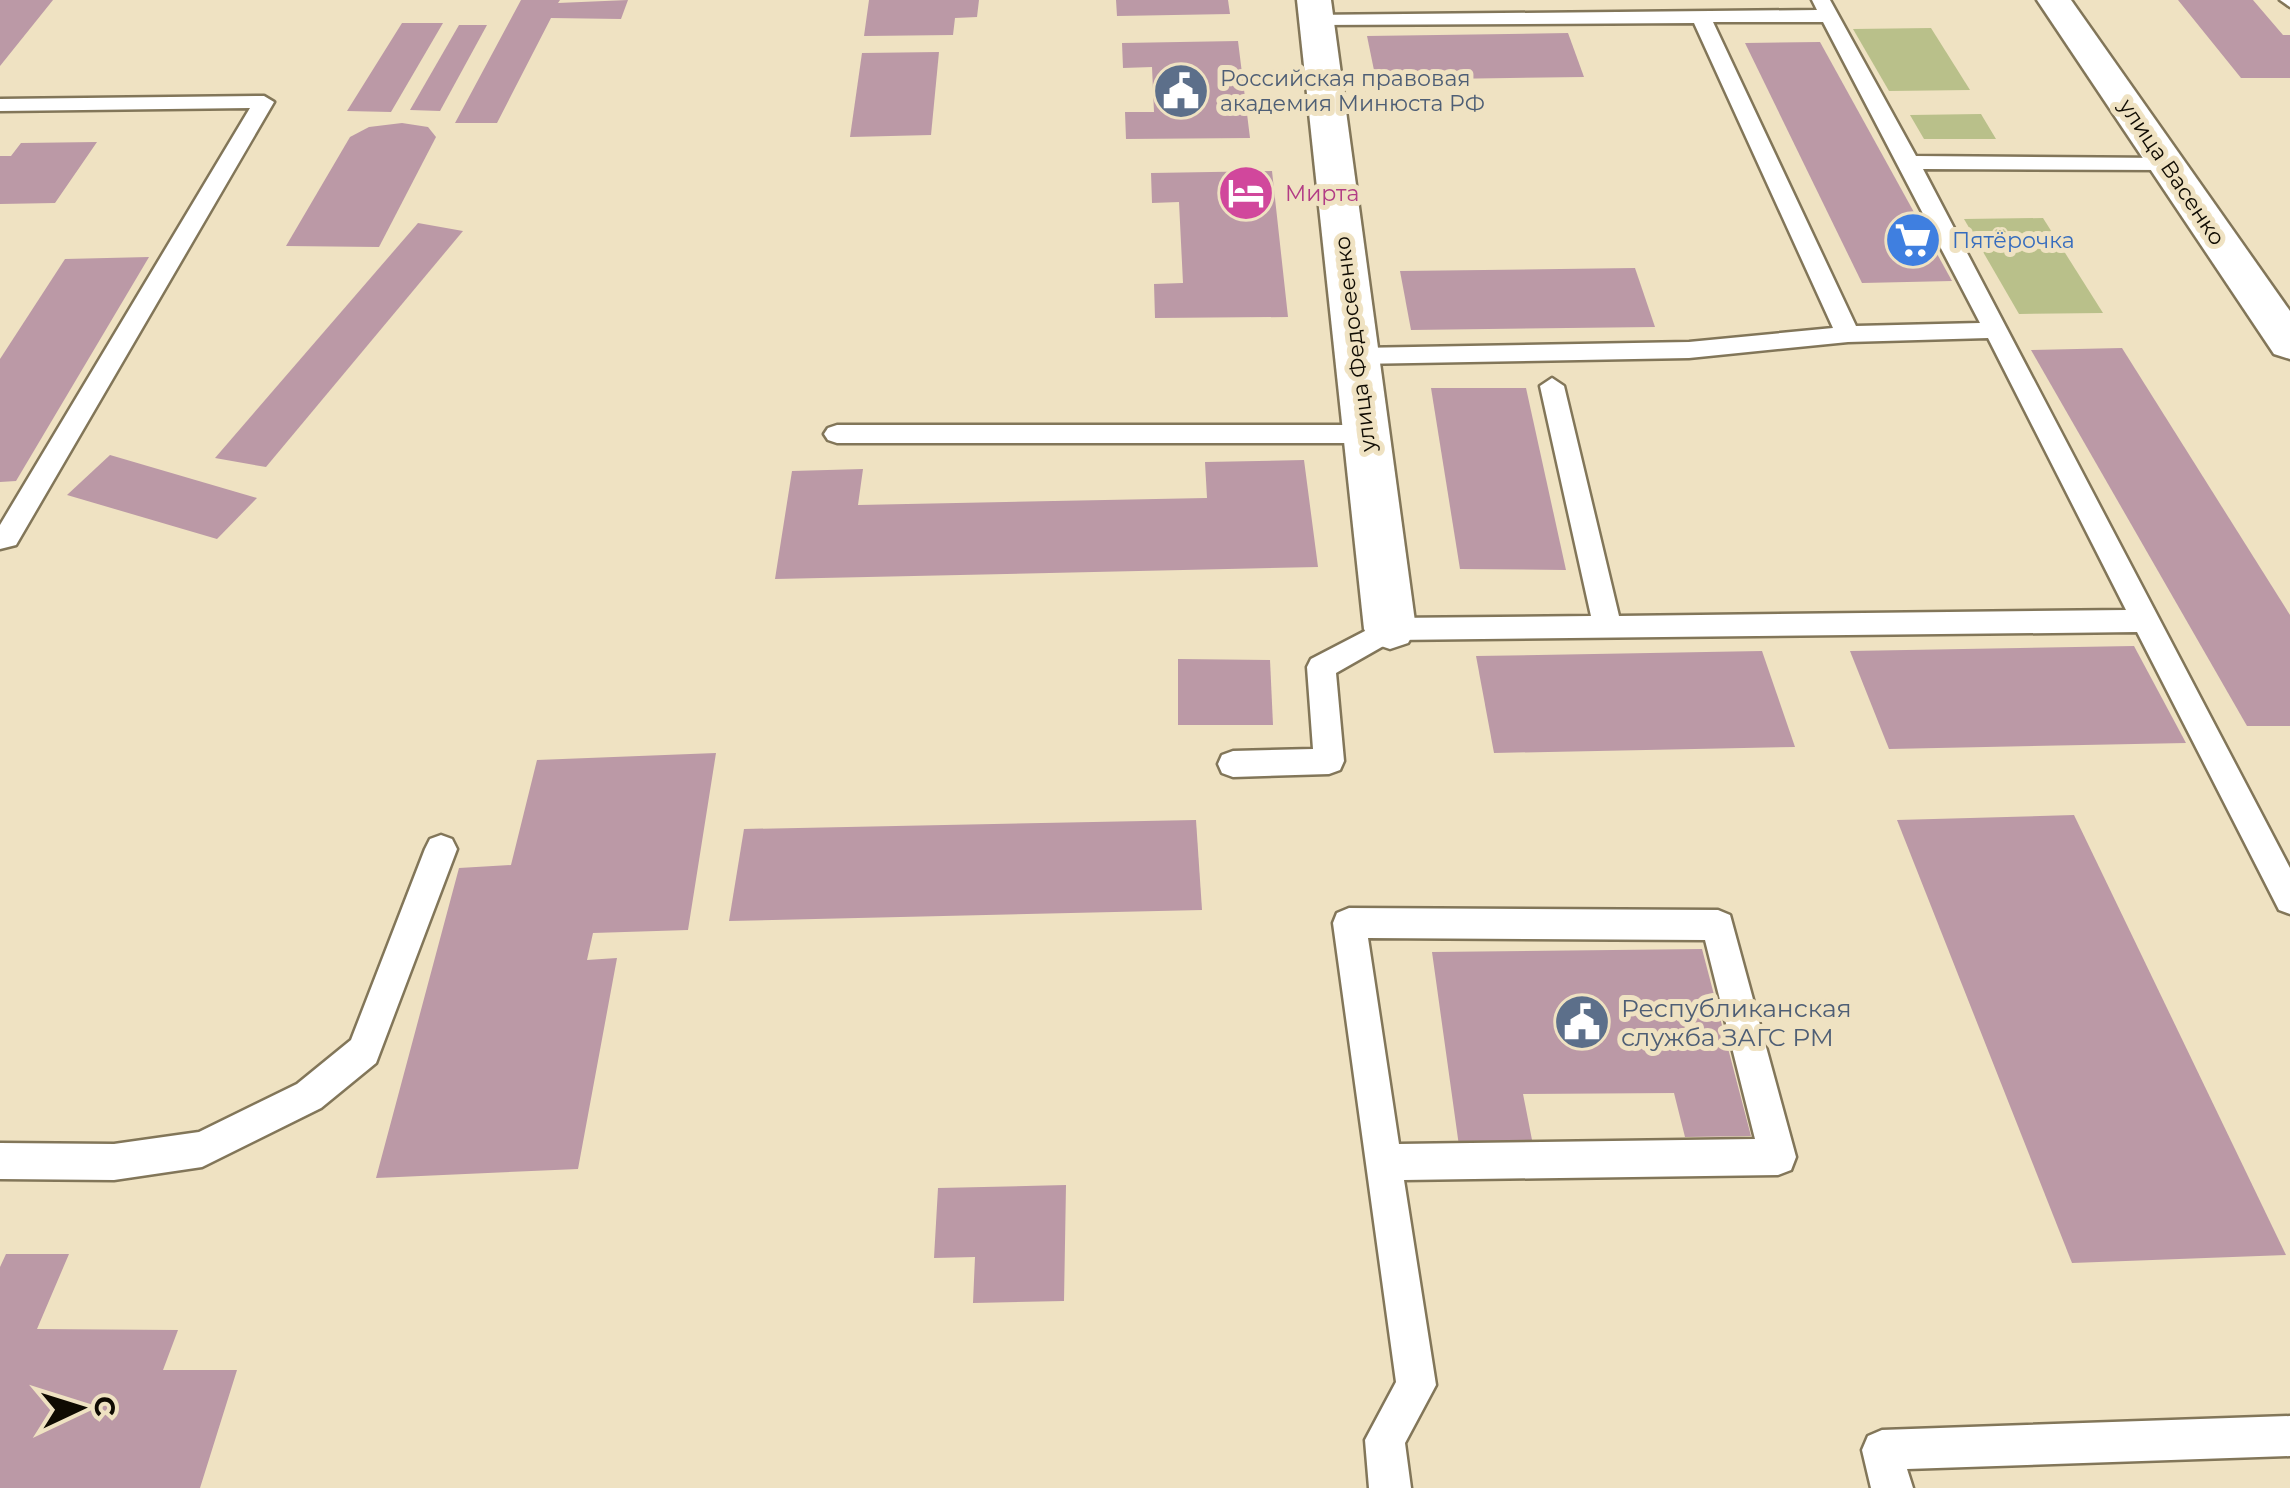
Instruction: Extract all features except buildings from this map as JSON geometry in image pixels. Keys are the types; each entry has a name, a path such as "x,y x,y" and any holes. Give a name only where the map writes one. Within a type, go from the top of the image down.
{"street":[{"name":"улица Васенко","path":"2054,0 2290,344"},
{"name":"улица Федосеенко","path":"1315,9 1390,629"}],"lane":[{"path":"1315,9 1701,16 1825,8 1998,330 2290,900"},
{"path":"1701,16 1848,334"},
{"path":"0,105 264,102 6,538 0,539"},
{"path":"1909,162 2167,164"},
{"path":"1356,356 1688,350 1848,334 1998,330"},
{"path":"1552,386 1608,627"},
{"path":"837,434 1366,434"},
{"path":"1233,764 1330,761 1321,667 1390,629 2144,621"},
{"path":"0,1161 114,1162 202,1149 310,1096 364,1051 441,849"},
{"path":"1386,1162 1778,1157 1718,925 1348,924 1416,1385 1385,1440 1390,1488"},
{"path":"1892,1488 1882,1450 2290,1436"}],"green space":[{"path":"1931,28 1970,90 1889,91 1853,29"},
{"path":"1981,114 1996,139 1924,139 1910,115"},
{"path":"2043,218 2103,313 2019,314 1964,219"}],"place":[{"name":"Российская правовая академия Минюста РФ","path":"1181,91"},
{"name":"Мирта","path":"1246,193"},
{"name":"Пятёрочка","path":"1913,240"},
{"name":"Республиканская служба ЗАГС РМ","path":"1582,1022"}]}
